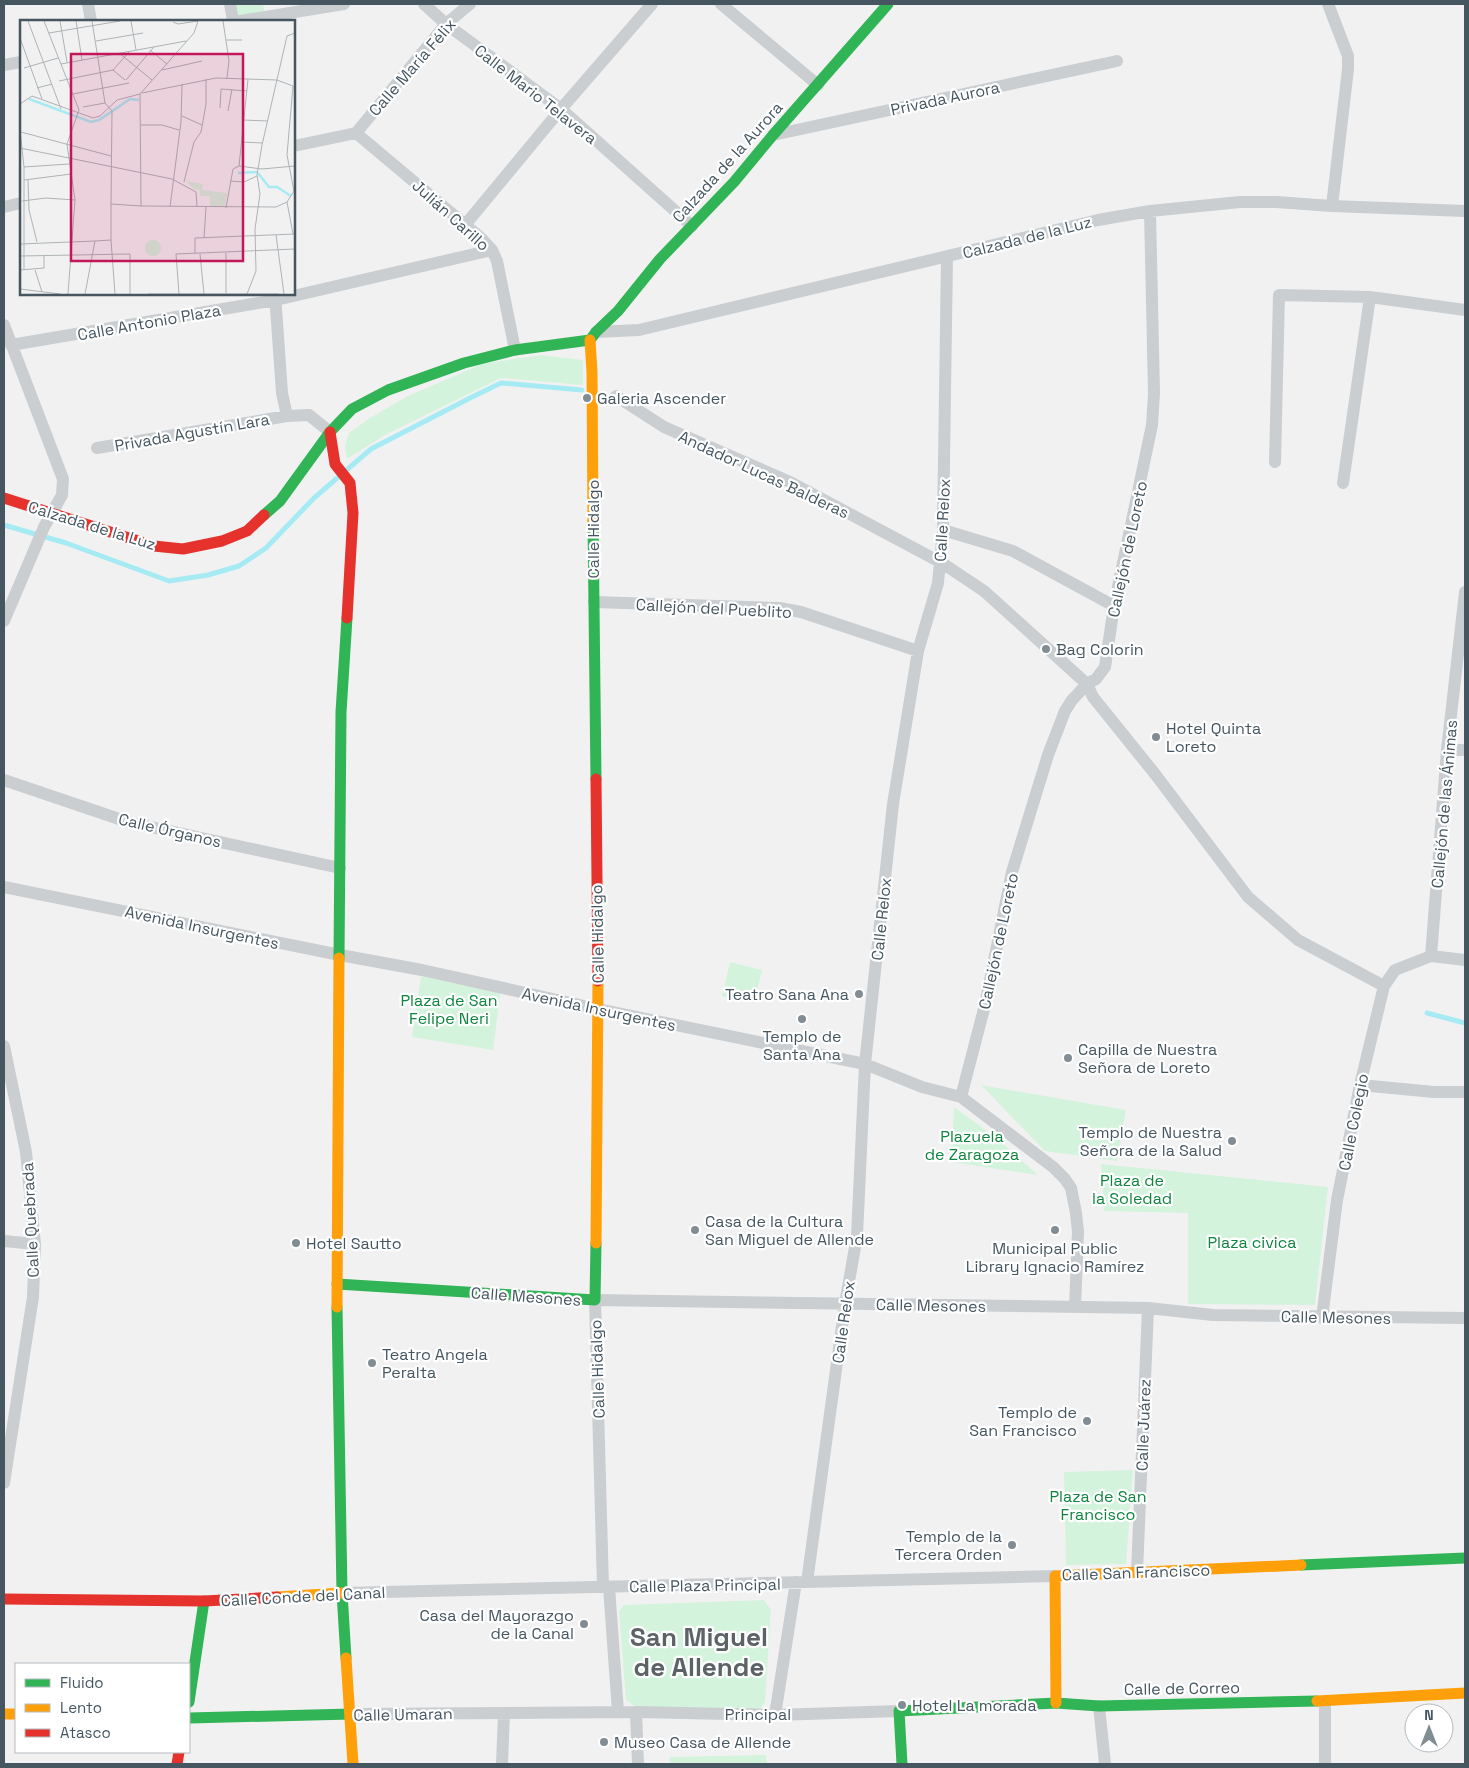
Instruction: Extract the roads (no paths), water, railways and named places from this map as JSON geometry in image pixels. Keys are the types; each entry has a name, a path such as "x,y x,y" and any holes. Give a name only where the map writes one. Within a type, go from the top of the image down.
{"main road":[{"name":"Calzada de la Aurora","path":"593,336 618,311 660,260 734,182 888,4"},
{"name":"Calzada de la Luz","path":"4,498 154,546 183,549 222,541 247,531 280,501 330,432 352,409 388,390 464,363 515,350 593,336"},
{"name":"Calle Hidalgo","path":"593,336 598,1009 595,1300"},
{"path":"330,432 334,464 350,483 353,513 341,712 338,1284 342,1593 354,1764"},
{"name":"Calle Mesones","path":"338,1284 595,1300"},
{"name":"Calle San Francisco","path":"1055,1576 1465,1558"},
{"path":"1055,1576 1056,1703"},
{"name":"Calle Conde del Canal","path":"4,1600 204,1602 342,1593"},
{"path":"190,1695 204,1602"},
{"name":"Calle de Correo","path":"899,1711 1056,1703 1100,1706 1325,1701 1465,1693"},
{"path":"899,1711 902,1764"},
{"name":"Calle Umaran","path":"190,1718 351,1714"}],"street":[{"path":"88,4 91,20"},
{"path":"230,4 233,20"},
{"path":"246,20 344,4"},
{"name":"Calle Mario Telavera","path":"424,4 446,24 561,109 692,226"},
{"name":"Calle María Félix","path":"356,133 446,24 470,4"},
{"path":"465,225 561,109 652,4"},
{"path":"721,4 818,85"},
{"path":"1328,4 1348,56 1332,206"},
{"name":"Privada Aurora","path":"773,135 1117,61"},
{"path":"4,65 20,62"},
{"path":"295,146 356,133"},
{"name":"Julián Carillo","path":"356,133 481,238 492,250 502,278 515,350"},
{"name":"Calzada de la Luz","path":"593,336 639,330 1098,220 1150,211 1240,202 1276,202 1465,211"},
{"path":"4,207 20,203"},
{"name":"Callejón de Loreto","path":"961,1096 985,1005 1012,872 1048,755 1065,711 1072,700 1086,684 1096,679 1105,667 1114,606 1152,425 1154,393 1150,211"},
{"name":"Calle Antonio Plaza","path":"295,293 492,250"},
{"name":"Calle Relox","path":"775,1715 802,1582 857,1236 865,1064 893,804 918,651 938,583 941,563 947,257"},
{"path":"1275,462 1279,295 1370,298 1465,310"},
{"path":"275,297 282,393 287,416"},
{"name":"Calle Antonio Plaza","path":"12,345 275,297"},
{"path":"1343,482 1370,298"},
{"path":"4,325 63,479 62,495 44,527 4,621"},
{"name":"Andador Lucas Balderas","path":"616,396 664,427 790,482 941,563 984,591 1086,684 1093,697 1155,774 1248,897 1298,940 1384,986"},
{"name":"Privada Agustín Lara","path":"97,448 287,416 309,415 330,432"},
{"path":"943,530 1013,551 1114,606"},
{"name":"Callejón de las Ánimas","path":"1431,956 1447,750 1465,592"},
{"name":"Callejón del Pueblito","path":"594,602 779,608 801,612 918,651"},
{"path":"1447,750 1465,750"},
{"name":"Calle Órganos","path":"4,780 128,822 340,868"},
{"name":"Avenida Insurgentes","path":"4,887 422,970 598,1009 865,1064 922,1087 961,1096 1052,1166 1071,1188 1078,1232 1075,1307"},
{"path":"1431,956 1465,960"},
{"name":"Calle Colegio","path":"1322,1318 1338,1200 1360,1085 1384,986 1395,970 1431,956"},
{"name":"Calle Quebrada","path":"4,1046 26,1152 35,1244 33,1297 4,1483"},
{"path":"1360,1085 1434,1092 1465,1092"},
{"path":"4,1241 35,1244"},
{"name":"Calle Mesones","path":"595,1300 1148,1308 1213,1315 1322,1318 1465,1318"},
{"name":"Calle Hidalgo","path":"595,1300 606,1587 618,1712"},
{"name":"Calle Juárez","path":"1137,1572 1148,1308"},
{"name":"Calle San Francisco","path":"802,1582 1055,1576"},
{"name":"Calle Plaza Principal","path":"606,1587 802,1582"},
{"name":"Calle Conde del Canal","path":"342,1593 606,1587"},
{"path":"1325,1701 1326,1764"},
{"path":"1100,1706 1105,1764"},
{"name":"Principal","path":"618,1712 775,1715 899,1711"},
{"name":"Calle Umaran","path":"351,1714 618,1712"},
{"path":"636,1712 638,1764"},
{"path":"502,1764 504,1713"}],"waterway":[{"path":"4,525 66,543 169,581 208,575 239,566 266,548 314,498 371,449 472,397 501,383 582,390"},
{"path":"1427,1013 1465,1023"}],"place":[{"name":"Galeria Ascender","path":"587,398"},
{"name":"Bag Colorin","path":"1046,649"},
{"name":"Hotel Quinta Loreto","path":"1156,737"},
{"name":"Teatro Sana Ana","path":"859,994"},
{"name":"Templo de Santa Ana","path":"802,1019"},
{"name":"Capilla de Nuestra Señora de Loreto","path":"1068,1058"},
{"name":"Templo de Nuestra Señora de la Salud","path":"1232,1141"},
{"name":"Casa de la Cultura San Miguel de Allende","path":"695,1230"},
{"name":"Municipal Public Library Ignacio Ramírez","path":"1055,1230"},
{"name":"Hotel Sautto","path":"296,1243"},
{"name":"Teatro Angela Peralta","path":"372,1363"},
{"name":"Templo de San Francisco","path":"1087,1421"},
{"name":"Templo de la Tercera Orden","path":"1012,1545"},
{"name":"Casa del Mayorazgo de la Canal","path":"584,1624"},
{"name":"Hotel La morada","path":"902,1705"},
{"name":"Museo Casa de Allende","path":"604,1742"}],"district":[{"name":"San Miguel de Allende","path":"699,1652"}],"park label":[{"name":"Plaza de San Felipe Neri","path":"449,1009"},
{"name":"Plazuela de Zaragoza","path":"972,1145"},
{"name":"Plaza de la Soledad","path":"1132,1189"},
{"name":"Plaza civica","path":"1252,1242"},
{"name":"Plaza de San Francisco","path":"1098,1505"}]}
